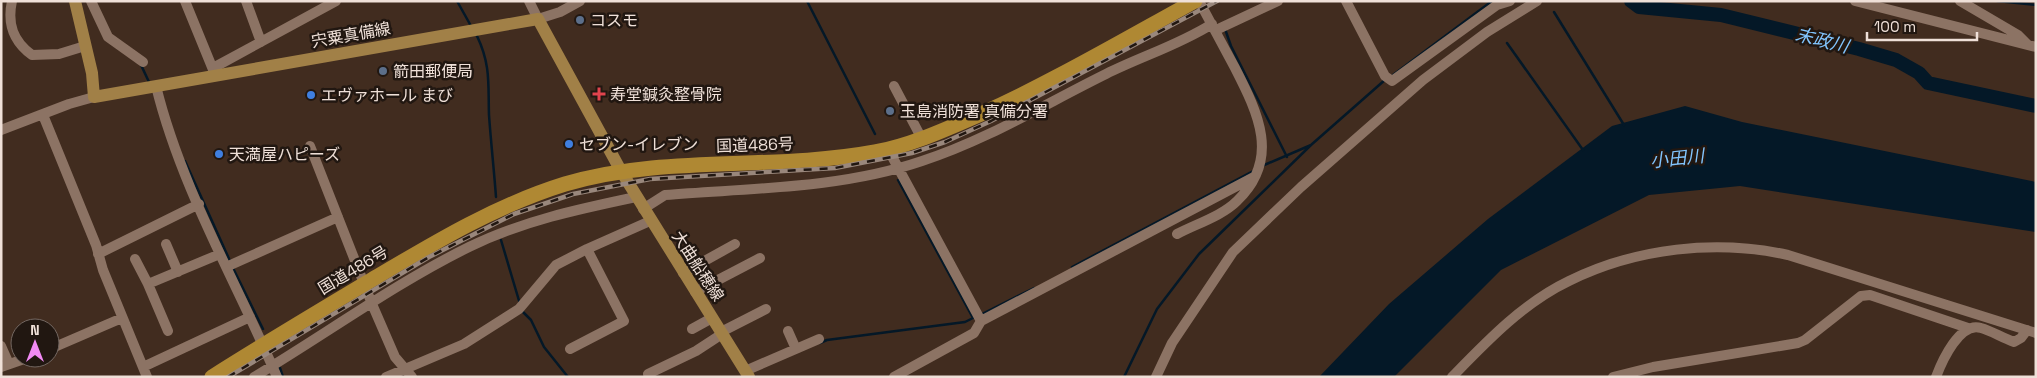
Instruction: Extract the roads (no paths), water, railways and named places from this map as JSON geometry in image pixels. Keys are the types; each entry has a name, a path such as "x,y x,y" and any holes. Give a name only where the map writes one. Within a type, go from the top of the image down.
{"highway":[{"name":"国道486号","path":"212,377 263,344 448,234 516,201 568,184 621,172 683,165 799,162 888,149 922,139 1018,97 1197,1"}],"main road":[{"path":"75,1 92,73 94,97"},
{"path":"538,19 621,172"},
{"name":"宍粟真備線","path":"94,97 156,86 214,72 538,19"},
{"name":"大曲船穂線","path":"621,172 748,375"}],"street":[{"path":"12,1 8,16 12,30 19,42 32,55 44,56 85,46"},
{"path":"91,1 108,37 143,62"},
{"path":"185,1 214,72 261,42 336,1"},
{"path":"246,1 261,42"},
{"path":"529,1 538,19 560,12 580,1"},
{"path":"1177,234 1236,202 1255,175 1262,144 1260,120 1214,27 1197,1"},
{"path":"643,209 665,195 828,182 898,168 971,143 1108,73 1278,1"},
{"path":"1346,1 1387,78 1395,79 1496,3 1510,1"},
{"path":"1156,377 1172,343 1233,252 1301,187 1423,80 1487,32 1537,1"},
{"path":"1855,1 2032,46"},
{"path":"1961,2 2018,35 2032,46"},
{"path":"156,86 168,133 220,254 229,265 277,377"},
{"path":"894,86 922,139"},
{"path":"1,130 69,104 94,97"},
{"path":"43,115 145,372 250,317"},
{"path":"310,146 372,304 395,357 412,377"},
{"path":"888,149 981,321"},
{"path":"894,377 974,333 981,321 1255,175"},
{"path":"254,377 372,304 470,247 514,229 572,210 636,197"},
{"path":"98,254 199,204"},
{"path":"229,265 338,217"},
{"path":"386,377 405,367 464,344 520,307 556,265 650,221"},
{"path":"166,244 178,272"},
{"path":"683,273 735,244"},
{"path":"1452,377 1495,332 1568,281 1618,261 1657,252 1685,249 1745,248 1788,255 2031,332"},
{"path":"570,349 624,321 587,249"},
{"path":"148,284 220,254"},
{"path":"695,292 760,258"},
{"path":"135,259 168,331"},
{"path":"1613,377 1653,367 1805,340 1861,296 1870,295 1968,328 1979,327 2014,342 2031,332"},
{"path":"648,374 696,351 721,333 766,309"},
{"path":"60,345 122,318"},
{"path":"692,329 712,318"},
{"path":"1936,377 1959,335 1968,328"},
{"path":"788,331 796,349"},
{"path":"748,375 819,339"},
{"path":"1,346 5,366"}],"water":[{"name":"小田川","path":"1685,106 1742,122 2036,182 2036,232 1740,186 1649,195 1501,270 1394,377 1319,377 1389,304 1488,219 1612,126"}],"waterway":[{"path":"457,1 471,26"},
{"path":"807,1 875,134"},
{"path":"1393,75 1492,1"},
{"name":"末政川","path":"1631,1 1639,7 1721,15 1859,49 1896,60 1919,73 1928,83 2036,106"},
{"path":"1997,1 2036,5"},
{"path":"1554,12 1624,125"},
{"path":"1225,29 1231,46 1287,157"},
{"path":"477,36 487,66 496,197"},
{"path":"1507,43 1583,150"},
{"path":"141,65 149,82"},
{"path":"1124,377 1157,309 1199,254 1311,145 1386,79"},
{"path":"1262,166 1311,145"},
{"path":"185,161 230,261"},
{"path":"1072,267 1255,170"},
{"path":"898,180 973,318"},
{"path":"501,240 520,304"},
{"path":"232,266 263,329"},
{"path":"982,314 1034,288"},
{"path":"522,311 531,320 544,347 568,377"},
{"path":"820,343 827,340 965,322 977,316"},
{"path":"280,368 283,377"}],"railway":[{"path":"228,377 429,257 514,214 573,194 650,179 835,168 912,153 945,142 991,121 1217,1"}],"place":[{"name":"コスモ","path":"580,20"},
{"name":"箭田郵便局","path":"383,71"},
{"name":"寿堂鍼灸整骨院","path":"599,94"},
{"name":"エヴァホール まび","path":"311,95"},
{"name":"玉島消防署 真備分署","path":"890,111"},
{"name":"セブン-イレブン","path":"569,144"},
{"name":"天満屋ハピーズ","path":"219,154"}]}
